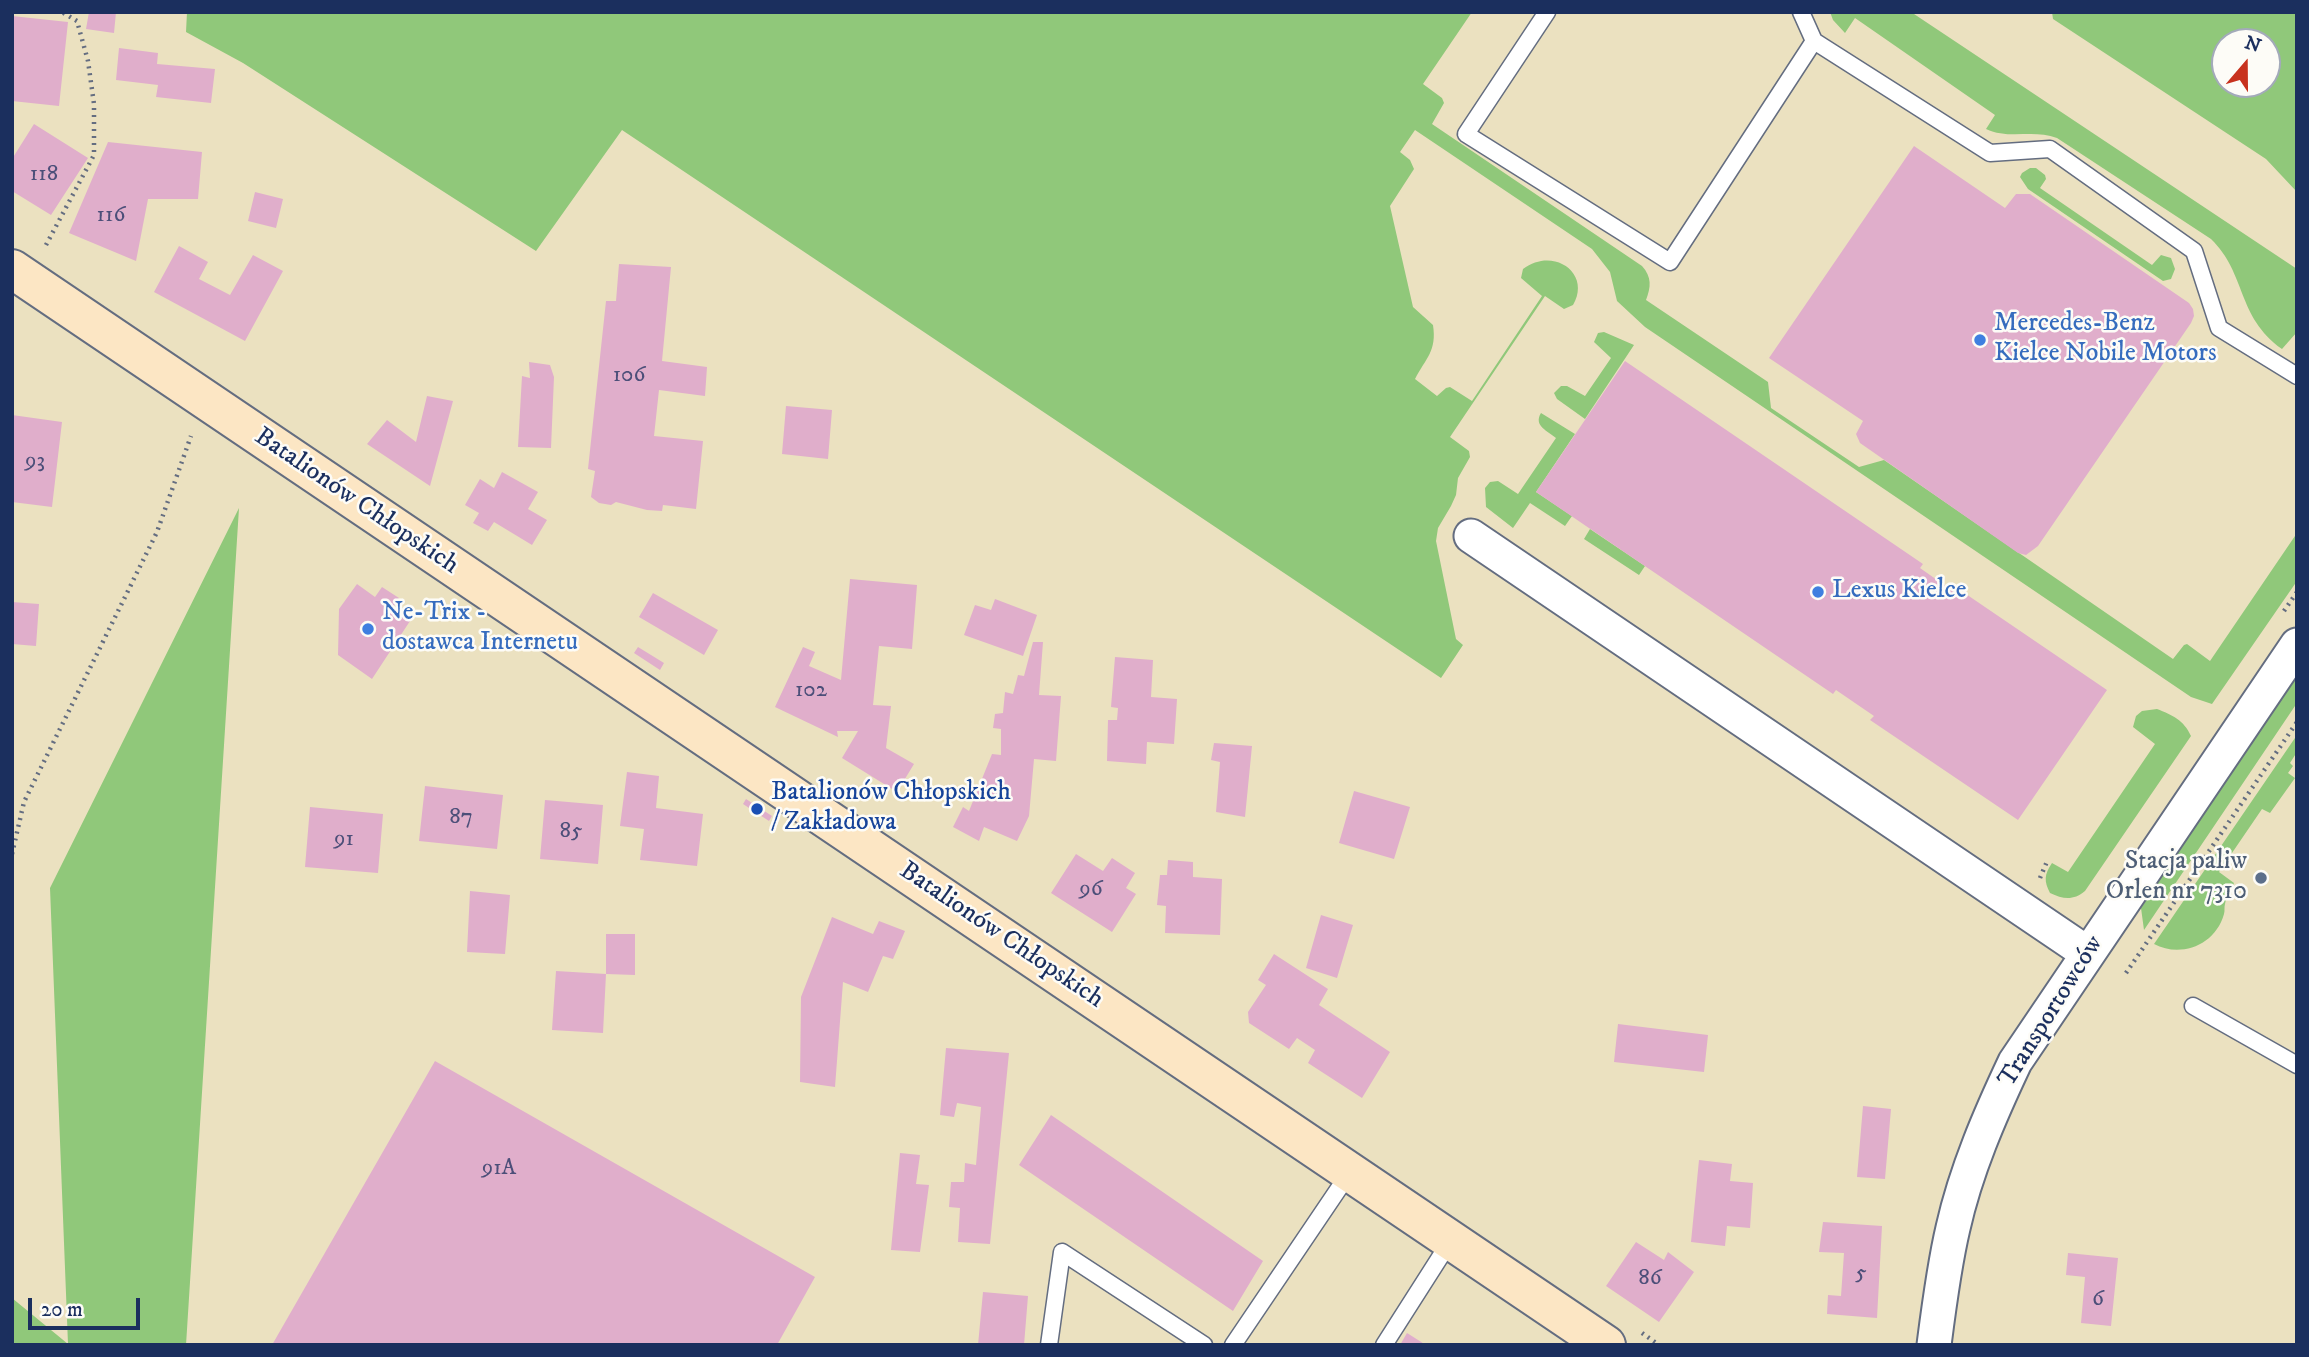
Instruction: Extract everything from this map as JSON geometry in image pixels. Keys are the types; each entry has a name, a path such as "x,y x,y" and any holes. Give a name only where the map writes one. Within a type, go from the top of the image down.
{"street":[{"name":"Batalionów Chłopskich","path":"19,274 1606,1345"},
{"path":"1471,536 2087,953"},
{"name":"Transportowców","path":"1934,1345 1953,1227 1984,1131 2015,1062 2297,645"}],"lane":[{"path":"1547,12 1466,134 1670,262 1814,41"},
{"path":"1801,12 1814,41 1990,153 2050,149 2194,251 2219,328 2297,376"},
{"path":"2193,1006 2297,1065"},
{"path":"1233,1345 1350,1172"},
{"path":"1384,1345 1451,1240"},
{"path":"1049,1345 1062,1252 1204,1345"}],"path":[{"path":"19,274 94,155 94,104 88,61 77,21 62,12"},
{"path":"12,854 24,802 157,533 203,399"},
{"path":"2126,973 2297,722"}],"green space":[{"path":"187,12 1472,12 1423,84 1442,98 1444,103 1432,124 1642,266 1650,282 1646,300 1768,382 1771,408 1859,467 1884,460 2173,659 2187,644 2210,661 2297,533 2297,581 2212,704 2191,697 1645,327 1617,301 1610,272 1592,249 1415,130 1400,152 1410,160 1414,169 1390,206 1413,307 1433,325 1432,348 1415,379 1437,396 1450,387 1472,401 1542,296 1521,278 1523,269 1546,260 1557,262 1573,273 1578,293 1573,305 1564,309 1545,296 1450,437 1469,451 1470,457 1458,478 1456,495 1438,528 1436,541 1456,639 1463,645 1441,678 622,130 536,251 243,63 186,32"},
{"path":"1830,12 1911,12 2297,269 2297,332 2282,349 2267,336 2249,309 2231,266 2211,239 2057,138 2039,134 2003,134 1986,129 1995,115 1855,18 1845,33 1833,20"},
{"path":"2052,12 2297,12 2297,192 2266,159 2053,19"},
{"path":"2030,168 2036,168 2045,175 2046,179 2040,188 2152,265 2161,255 2171,258 2175,269 2171,279 2163,281 2028,189 2020,177"},
{"path":"1604,332 1634,345 1585,419 1557,399 1554,393 1561,386 1567,386 1585,396 1611,358 1594,342 1598,333"},
{"path":"1541,413 1575,434 1536,492 1572,516 1565,526 1530,503 1513,528 1486,507 1485,488 1490,482 1498,481 1518,494 1556,438 1540,425"},
{"path":"239,508 186,1345 12,1345 12,1298 68,1344 50,888"},
{"path":"1590,529 1645,566 1639,575 1584,539"},
{"path":"2297,680 2297,703 2144,930 2141,908 2292,681"},
{"path":"2157,709 2181,722 2191,736 2085,891 2068,898 2050,893 2046,878 2052,863 2068,872 2155,744 2133,727 2136,716 2142,711"},
{"path":"2297,735 2297,752 2290,763 2293,766 2288,773 2295,778 2270,813 2262,809 2219,872 2234,883 2226,899 2224,914 2213,934 2205,941 2185,949 2175,950 2154,944"}],"building":[{"path":"89,12 116,12 114,33 86,29"},
{"path":"12,16 68,22 59,106 12,101"},
{"path":"119,48 158,53 157,64 215,69 211,103 156,97 158,85 116,80"},
{"path":"34,124 88,158 51,215 12,191 12,159"},
{"path":"108,142 202,152 198,199 148,199 136,261 69,233"},
{"name":"Mercedes-Benz Kielce Nobile Motors","path":"1914,146 2005,208 2016,194 2030,194 2189,303 2193,309 2191,323 2038,546 2026,555 2018,553 1860,443 1856,434 1863,421 1769,358"},
{"path":"255,192 283,199 276,228 248,221"},
{"path":"179,246 208,262 199,279 230,295 253,255 283,271 245,341 154,292"},
{"path":"619,264 671,267 662,361 707,367 705,396 659,390 654,436 703,441 696,509 663,505 662,511 647,510 616,502 611,505 599,503 591,497 595,471 588,469 606,301 616,301"},
{"name":"Lexus Kielce","path":"1625,361 1923,564 1920,568 1957,594 1960,590 2107,690 2018,820 1870,720 1874,716 1836,690 1833,694 1536,492"},
{"path":"529,362 550,365 554,377 551,448 518,447 522,376 530,378"},
{"path":"427,396 453,401 430,486 367,444 387,420 416,442"},
{"path":"786,406 832,410 828,459 782,454"},
{"path":"12,415 62,422 52,507 12,502"},
{"path":"502,472 538,492 528,509 547,520 532,545 494,522 488,531 473,523 479,513 465,505 480,479 494,488"},
{"path":"850,579 917,585 912,649 879,646 873,705 891,706 886,748 914,764 897,792 842,758 858,731 837,731 838,737 775,707 803,647 815,652 809,666 841,680"},
{"path":"357,584 375,597 382,587 399,598 392,609 410,621 372,679 338,655 339,609"},
{"path":"653,593 718,630 704,655 639,617"},
{"path":"995,599 1037,615 1023,656 964,635 975,605 991,610"},
{"path":"12,602 39,604 36,646 12,644"},
{"path":"1033,642 1043,642 1039,695 1061,696 1056,761 1034,759 1029,816 1017,841 984,827 979,841 953,827 963,807 969,811 992,754 1001,755 1001,729 993,728 995,714 1003,713 1005,692 1013,694 1018,675 1024,676"},
{"path":"638,647 664,663 660,670 634,653"},
{"path":"1115,657 1153,660 1151,697 1177,699 1174,744 1147,742 1146,764 1107,761 1108,720 1117,720 1118,708 1111,707"},
{"path":"1214,743 1252,746 1245,817 1216,812 1220,762 1211,760"},
{"path":"627,772 659,776 656,808 703,814 697,866 640,860 644,829 620,826"},
{"path":"425,786 503,795 497,849 419,841"},
{"path":"1354,791 1410,807 1394,859 1339,843"},
{"path":"746,799 772,816 769,821 743,804"},
{"path":"545,800 603,805 598,864 540,859"},
{"path":"310,807 383,814 378,873 305,867"},
{"path":"1076,854 1103,871 1112,858 1135,873 1126,888 1136,894 1112,932 1051,893"},
{"path":"1168,860 1193,862 1193,877 1222,879 1220,935 1165,933 1166,906 1157,905 1160,875 1167,875"},
{"path":"470,891 510,895 505,954 467,952"},
{"path":"1321,915 1353,925 1337,978 1306,968"},
{"path":"832,917 873,934 879,921 905,931 893,959 883,956 868,992 843,982 835,1087 800,1082 801,997"},
{"path":"606,934 635,934 635,975 606,974"},
{"path":"1274,954 1328,989 1319,1005 1390,1052 1362,1098 1308,1063 1315,1050 1297,1038 1289,1049 1249,1023 1248,1012 1266,985 1258,980"},
{"path":"556,971 606,974 603,1033 552,1030"},
{"path":"1618,1024 1708,1035 1704,1072 1614,1062"},
{"path":"946,1048 1009,1053 990,1244 958,1242 960,1208 949,1207 951,1182 964,1182 965,1163 976,1165 981,1107 957,1103 954,1117 940,1115"},
{"path":"435,1061 815,1277 777,1345 272,1345"},
{"path":"1863,1106 1891,1109 1885,1179 1857,1177"},
{"path":"1051,1115 1263,1261 1233,1311 1019,1165"},
{"path":"900,1153 920,1155 916,1184 929,1185 920,1252 891,1250"},
{"path":"1699,1160 1732,1164 1730,1181 1753,1183 1750,1228 1727,1226 1725,1246 1691,1242"},
{"path":"1823,1222 1882,1226 1877,1318 1827,1314 1828,1295 1841,1296 1844,1253 1819,1252"},
{"path":"1636,1242 1664,1260 1668,1252 1694,1272 1659,1322 1606,1286"},
{"path":"2068,1253 2118,1258 2111,1326 2081,1323 2085,1277 2066,1275"},
{"path":"983,1292 1028,1296 1024,1345 978,1345"},
{"path":"1407,1333 1426,1345 1400,1345"}],"place":[{"name":"Mercedes-Benz Kielce Nobile Motors","path":"1980,340"},
{"name":"Lexus Kielce","path":"1818,592"},
{"name":"Ne-Trix - dostawca Internetu","path":"368,629"},
{"name":"Batalionów Chłopskich / Zakładowa","path":"757,809"},
{"name":"Stacja paliw Orlen nr 7310","path":"2261,878"}]}
